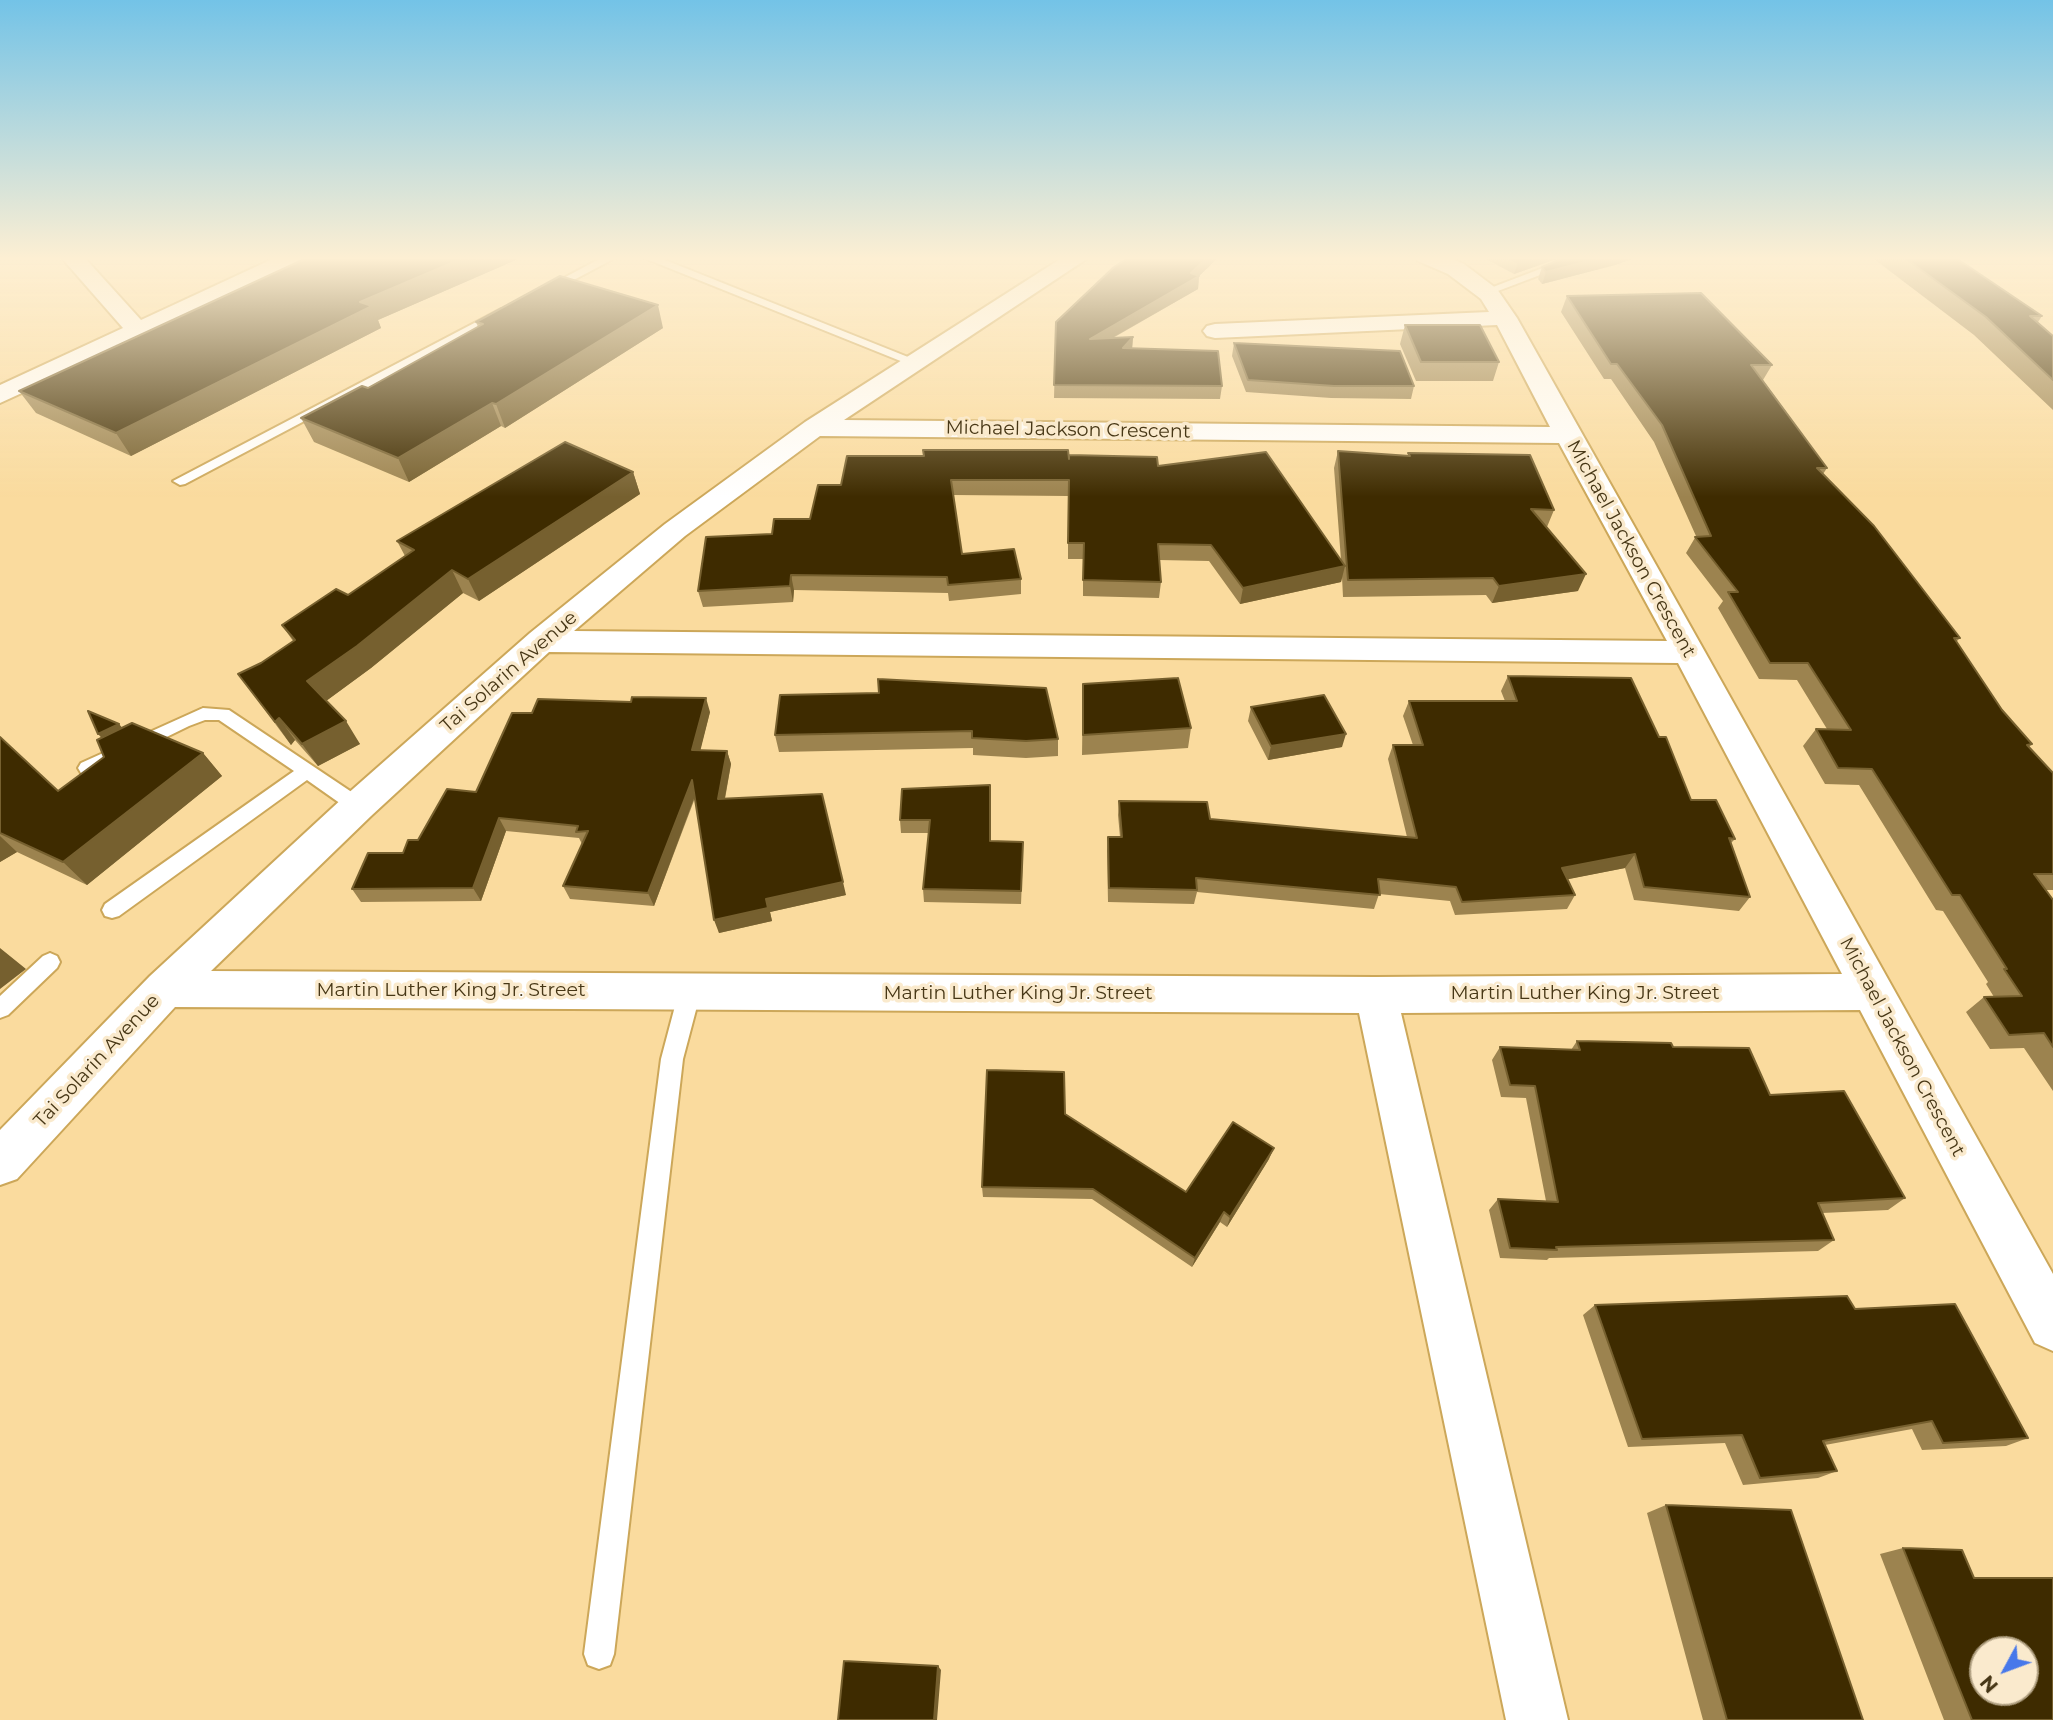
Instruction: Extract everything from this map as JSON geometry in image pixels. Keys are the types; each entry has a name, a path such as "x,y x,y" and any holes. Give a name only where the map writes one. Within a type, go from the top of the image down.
{"street":[{"path":"0,395 127,336"},
{"name":"Tai Solarin Avenue","path":"7,1145 165,989 358,806 541,641 675,530 814,428 958,336"},
{"path":"1515,336 1568,435"},
{"name":"Michael Jackson Crescent","path":"814,428 1568,435 1689,652 2053,1325"},
{"path":"541,641 1689,652"},
{"name":"Martin Luther King Jr. Street","path":"165,989 1376,995 1871,992"},
{"path":"1376,995 1537,1720"}],"lane":[{"path":"180,481 458,336"},
{"path":"849,336 917,363"},
{"path":"87,768 203,714 223,714 358,806"},
{"path":"112,910 307,771"},
{"path":"0,1009 50,962"},
{"path":"599,1654 672,1059 690,991"}],"building":[{"path":"137,336 311,336 116,433 19,391"},
{"path":"461,336 607,336 496,404 492,403 398,458 301,418 362,386 368,388"},
{"path":"1056,336 1095,336 1090,339 1133,337 1123,348 1218,351 1222,386 1054,385"},
{"path":"1410,336 1486,336 1499,362 1421,362"},
{"path":"1593,336 1744,336 1772,365 1751,365 1827,468 1817,468 1874,526 1960,638 1954,638 2002,710 2032,744 2027,745 2053,773 2053,874 2034,874 2053,900 2053,1047 2044,1033 2009,1035 1984,997 2022,996 1960,895 1952,895 1872,769 1838,768 1816,729 1851,730 1808,663 1770,663 1728,592 1738,592 1695,537 1711,536 1662,425 1617,364 1611,364"},
{"path":"2006,336 2053,336 2053,380"},
{"path":"1234,343 1400,351 1414,386 1334,386 1248,380"},
{"path":"565,442 633,472 468,579 452,570 357,646 307,681 346,721 302,744 279,718 275,722 238,674 261,663 295,640 282,625 336,589 348,595 414,550 397,541"},
{"path":"923,450 1068,450 1069,459 1069,455 1157,457 1158,466 1266,452 1345,566 1243,588 1211,545 1158,544 1161,582 1083,580 1084,543 1068,543 1069,480 951,480 962,554 1014,549 1021,579 948,585 947,577 791,575 790,586 698,591 706,537 772,534 774,519 810,519 818,485 841,485 847,456 924,456"},
{"path":"1338,451 1410,456 1408,453 1530,455 1554,510 1531,509 1586,574 1499,586 1493,578 1348,580"},
{"path":"1508,676 1631,678 1659,737 1666,737 1691,800 1716,800 1735,839 1729,838 1750,897 1644,887 1635,854 1562,868 1575,895 1462,902 1456,887 1378,879 1380,895 1196,878 1197,890 1109,888 1108,837 1122,837 1119,801 1207,802 1210,819 1417,838 1393,745 1423,745 1409,701 1517,701"},
{"path":"1178,678 1191,728 1083,735 1083,684"},
{"path":"878,679 1046,688 1058,739 1026,741 972,738 972,731 775,735 780,695 879,693"},
{"path":"1324,695 1346,734 1271,746 1251,707"},
{"path":"632,697 706,698 692,750 727,751 718,799 822,794 843,882 766,899 768,908 714,920 692,780 648,893 563,886 588,831 576,832 578,826 499,818 473,888 352,889 368,853 403,853 408,840 418,840 447,789 476,792 512,713 532,713 538,699 631,702"},
{"path":"88,711 119,724 98,734"},
{"path":"132,723 203,753 63,862 0,833 0,737 58,791 104,757 97,740"},
{"path":"990,785 990,841 1023,842 1021,891 923,889 930,820 900,820 902,789"},
{"path":"1577,1041 1749,1048 1770,1095 1844,1091 1905,1198 1818,1203 1834,1240 1556,1247 1557,1250 1510,1248 1498,1199 1558,1202 1535,1086 1510,1085 1500,1047 1580,1050"},
{"path":"987,1070 1064,1072 1065,1114 1186,1192 1233,1122 1274,1148 1230,1217 1224,1212 1195,1258 1093,1189 982,1187"},
{"path":"1847,1296 1855,1309 1955,1304 2028,1438 1943,1443 1932,1421 1823,1441 1837,1471 1760,1478 1742,1435 1642,1439 1595,1305"},
{"path":"1666,1505 1791,1510 1863,1720 1727,1720"},
{"path":"1903,1548 1962,1550 1974,1578 2053,1578 2053,1720 1972,1720"},
{"path":"844,1661 938,1666 934,1720 838,1720"}]}
